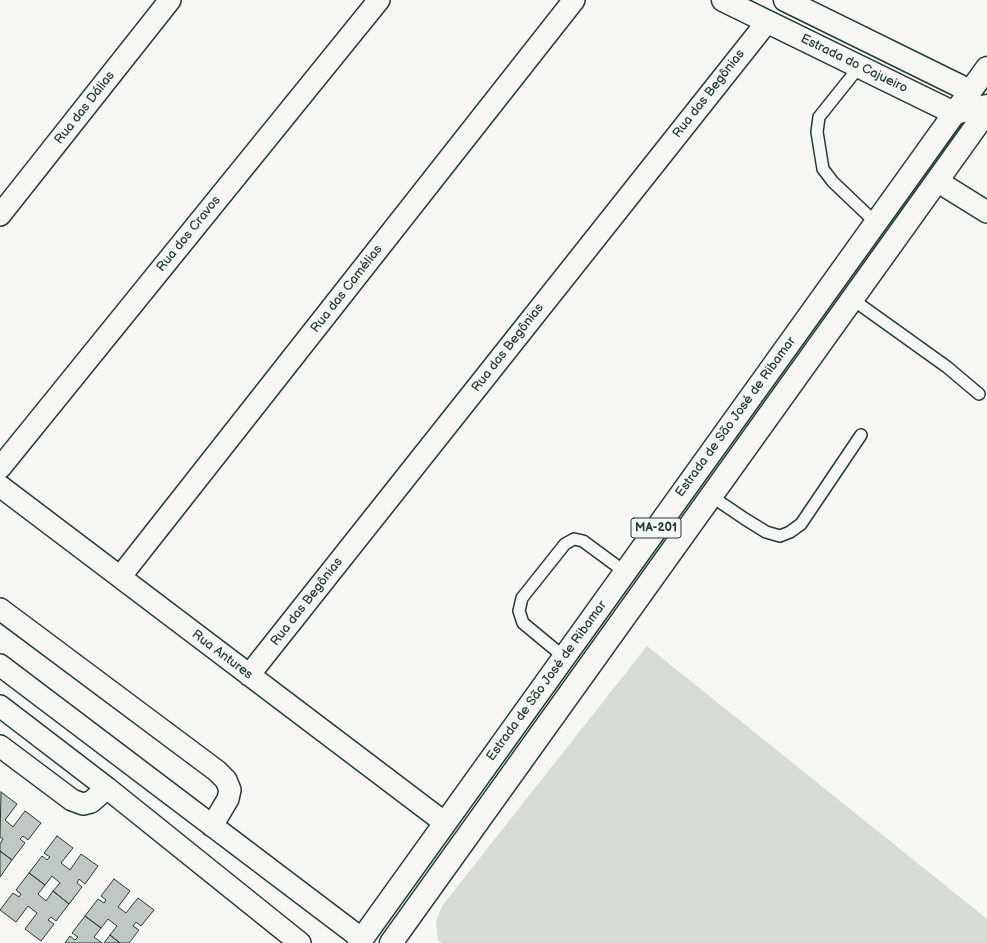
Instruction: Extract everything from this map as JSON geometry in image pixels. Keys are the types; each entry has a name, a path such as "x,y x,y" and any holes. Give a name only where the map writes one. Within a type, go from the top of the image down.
{"main road":[{"name":"Estrada do Cajueiro","path":"723,0 954,113"},
{"name":"Estrada do Cajueiro","path":"785,0 970,91"},
{"name":"Estrada de São José de Ribamar","path":"360,941 987,68"},
{"path":"954,113 987,106"},
{"name":"Estrada de São José de Ribamar","path":"391,943 987,111"}],"street":[{"name":"Rua das Dálias","path":"0,215 170,0"},
{"name":"Rua dos Cravos","path":"0,468 379,0"},
{"name":"Rua das Camélias","path":"120,577 574,0"},
{"name":"Rua das Begônias","path":"249,675 766,22"},
{"path":"937,181 987,212"},
{"name":"Rua Antures","path":"0,486 445,823"},
{"path":"0,609 210,766 226,780 230,790 228,799 212,826"},
{"path":"0,665 212,826 360,941"},
{"path":"0,706 107,788 300,943"},
{"path":"0,746 72,800 83,804 91,802 107,788"}],"lane":[{"path":"859,67 820,117 817,132 823,169 833,182 875,222"},
{"path":"852,299 947,367 979,394"},
{"path":"711,496 766,532 780,536 790,532 801,524 861,435"},
{"path":"564,657 523,623 519,611 522,598 565,544 574,539 583,541 625,572"}],"shaded area":[{"path":"647,646 987,919 987,943 442,943 438,940 436,922 442,906"}],"building":[{"path":"1,792 17,804 5,820 13,827 25,811 41,823 28,840 23,836 20,839 25,843 12,860 0,851 0,844 3,839 0,837"},
{"path":"57,836 73,848 61,863 70,870 81,854 98,866 85,884 79,879 77,883 82,887 69,904 53,891 60,883 52,876 45,885 29,873 42,856 47,860 50,857 44,853"},
{"path":"0,851 12,860 0,877"},
{"path":"29,873 45,885 38,894 46,901 53,891 69,904 56,921 51,917 48,920 54,924 41,941 25,929 37,913 28,906 16,922 0,910 13,893 19,897 21,894 16,890"},
{"path":"114,879 130,891 118,907 126,913 138,898 154,910 141,926 136,922 133,926 139,930 129,943 120,943 110,935 117,926 108,919 101,928 85,916 98,899 104,903 106,900 101,896"},
{"path":"85,916 101,928 94,937 102,943 65,943 70,936 75,940 78,937 72,933"},
{"path":"110,935 120,943 104,943"}]}
